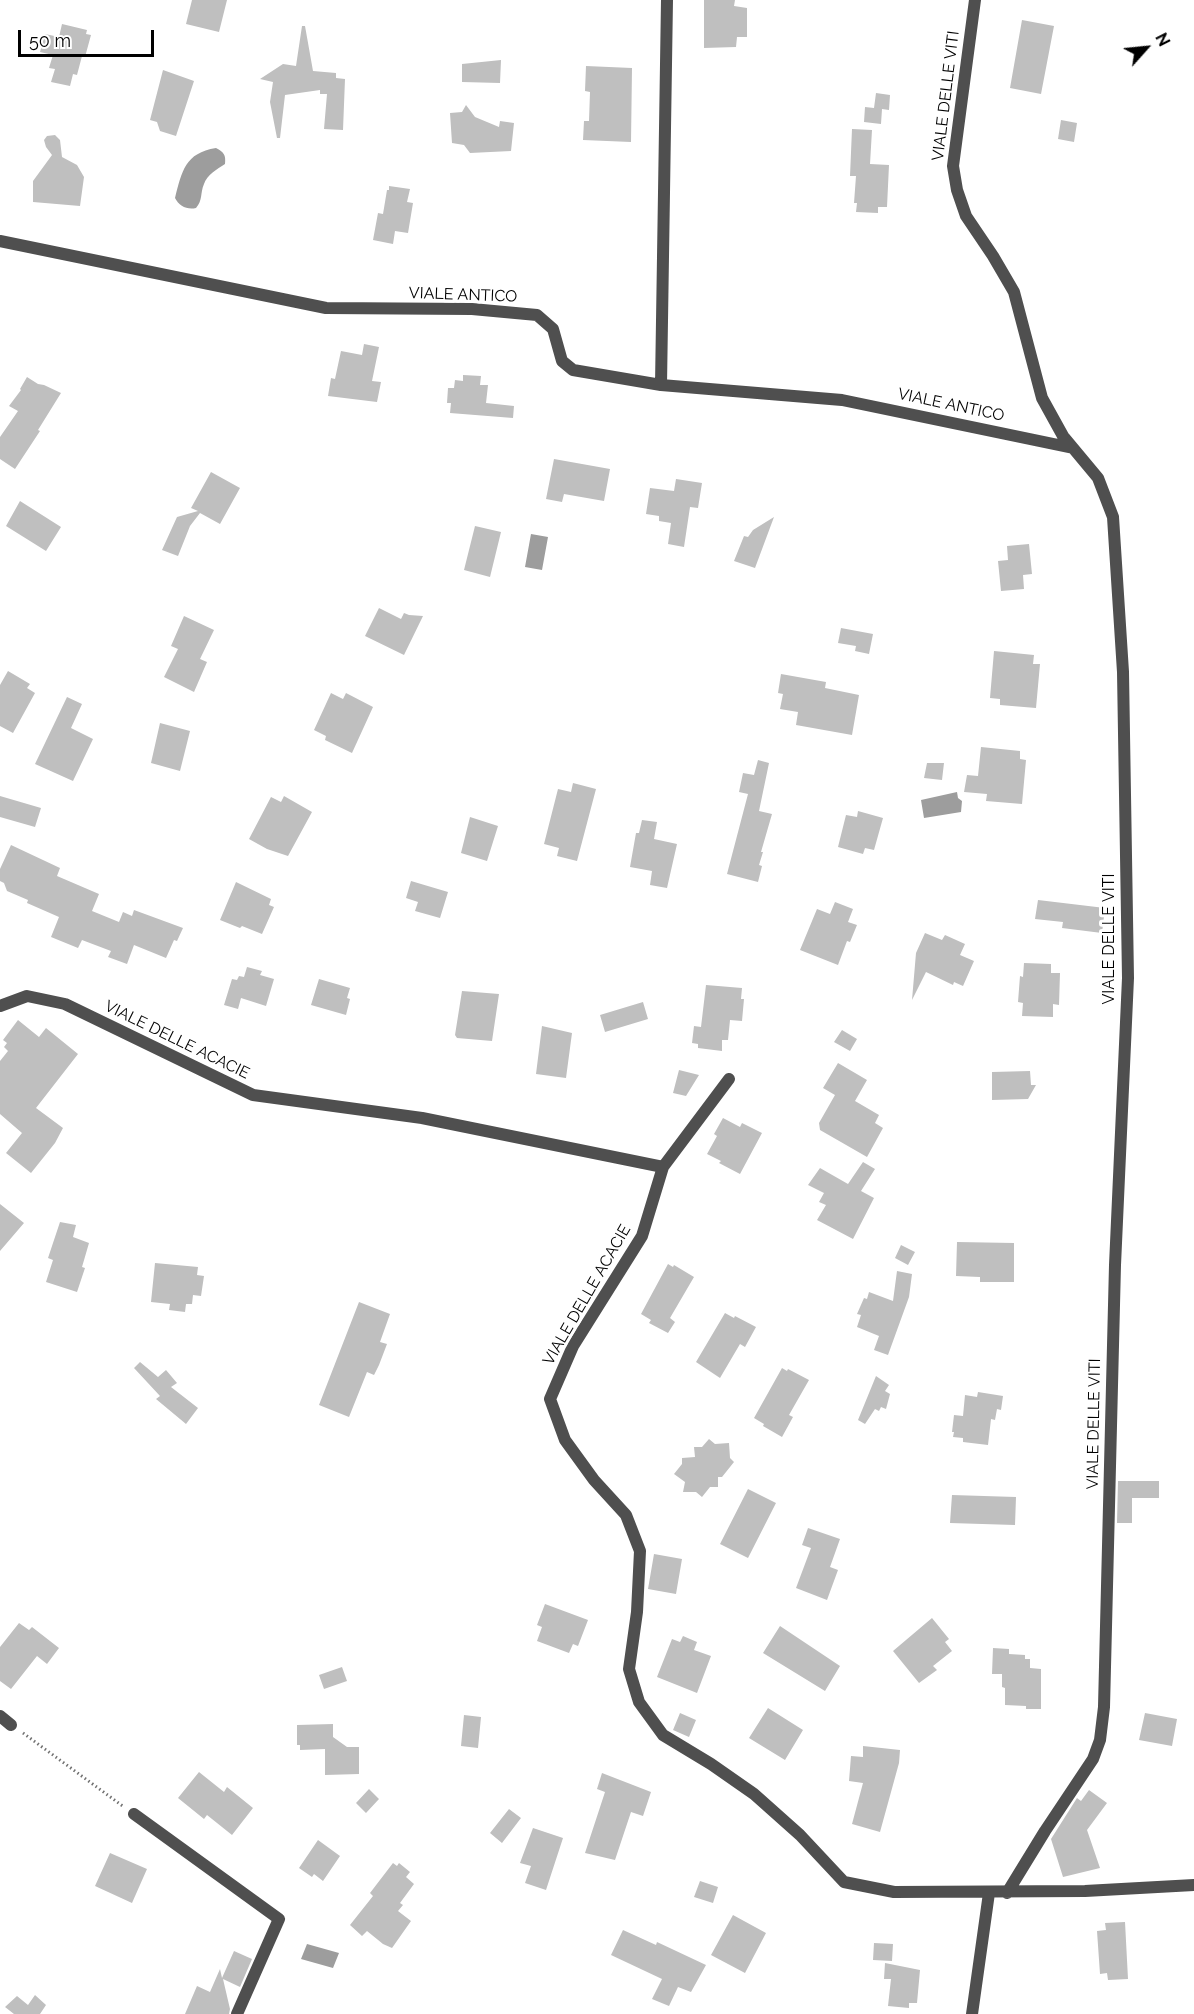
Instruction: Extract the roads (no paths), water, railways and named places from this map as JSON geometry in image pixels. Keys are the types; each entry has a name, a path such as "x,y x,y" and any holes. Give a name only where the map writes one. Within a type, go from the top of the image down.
{"street":[{"path":"661,385 667,0"},
{"name":"VIALE DELLE VITI","path":"975,0 952,166 957,190 966,216 1014,292 1042,398 1063,436 1098,478 1113,517 1123,672 1128,978 1115,1265 1104,1707 1100,1740 1093,1759 1045,1830 1007,1893"},
{"name":"VIALE ANTICO","path":"0,241 326,308 472,309 537,315 553,329 562,361 573,370 661,385 842,400 1072,448"},
{"name":"VIALE DELLE ACACIE","path":"0,1006 27,996 65,1005 253,1095 422,1118 663,1167"},
{"name":"VIALE DELLE ACACIE","path":"729,1079 663,1167 642,1236 573,1346 550,1399 565,1440 594,1480 626,1515 640,1551 637,1612 629,1669 639,1702 663,1735 754,1794 800,1835 844,1882 894,1892 961,1893 1061,1892 1194,1885"},
{"path":"0,1716 11,1725"},
{"path":"134,1814 279,1919 237,2014"},
{"path":"972,2014 989,1893"}]}
